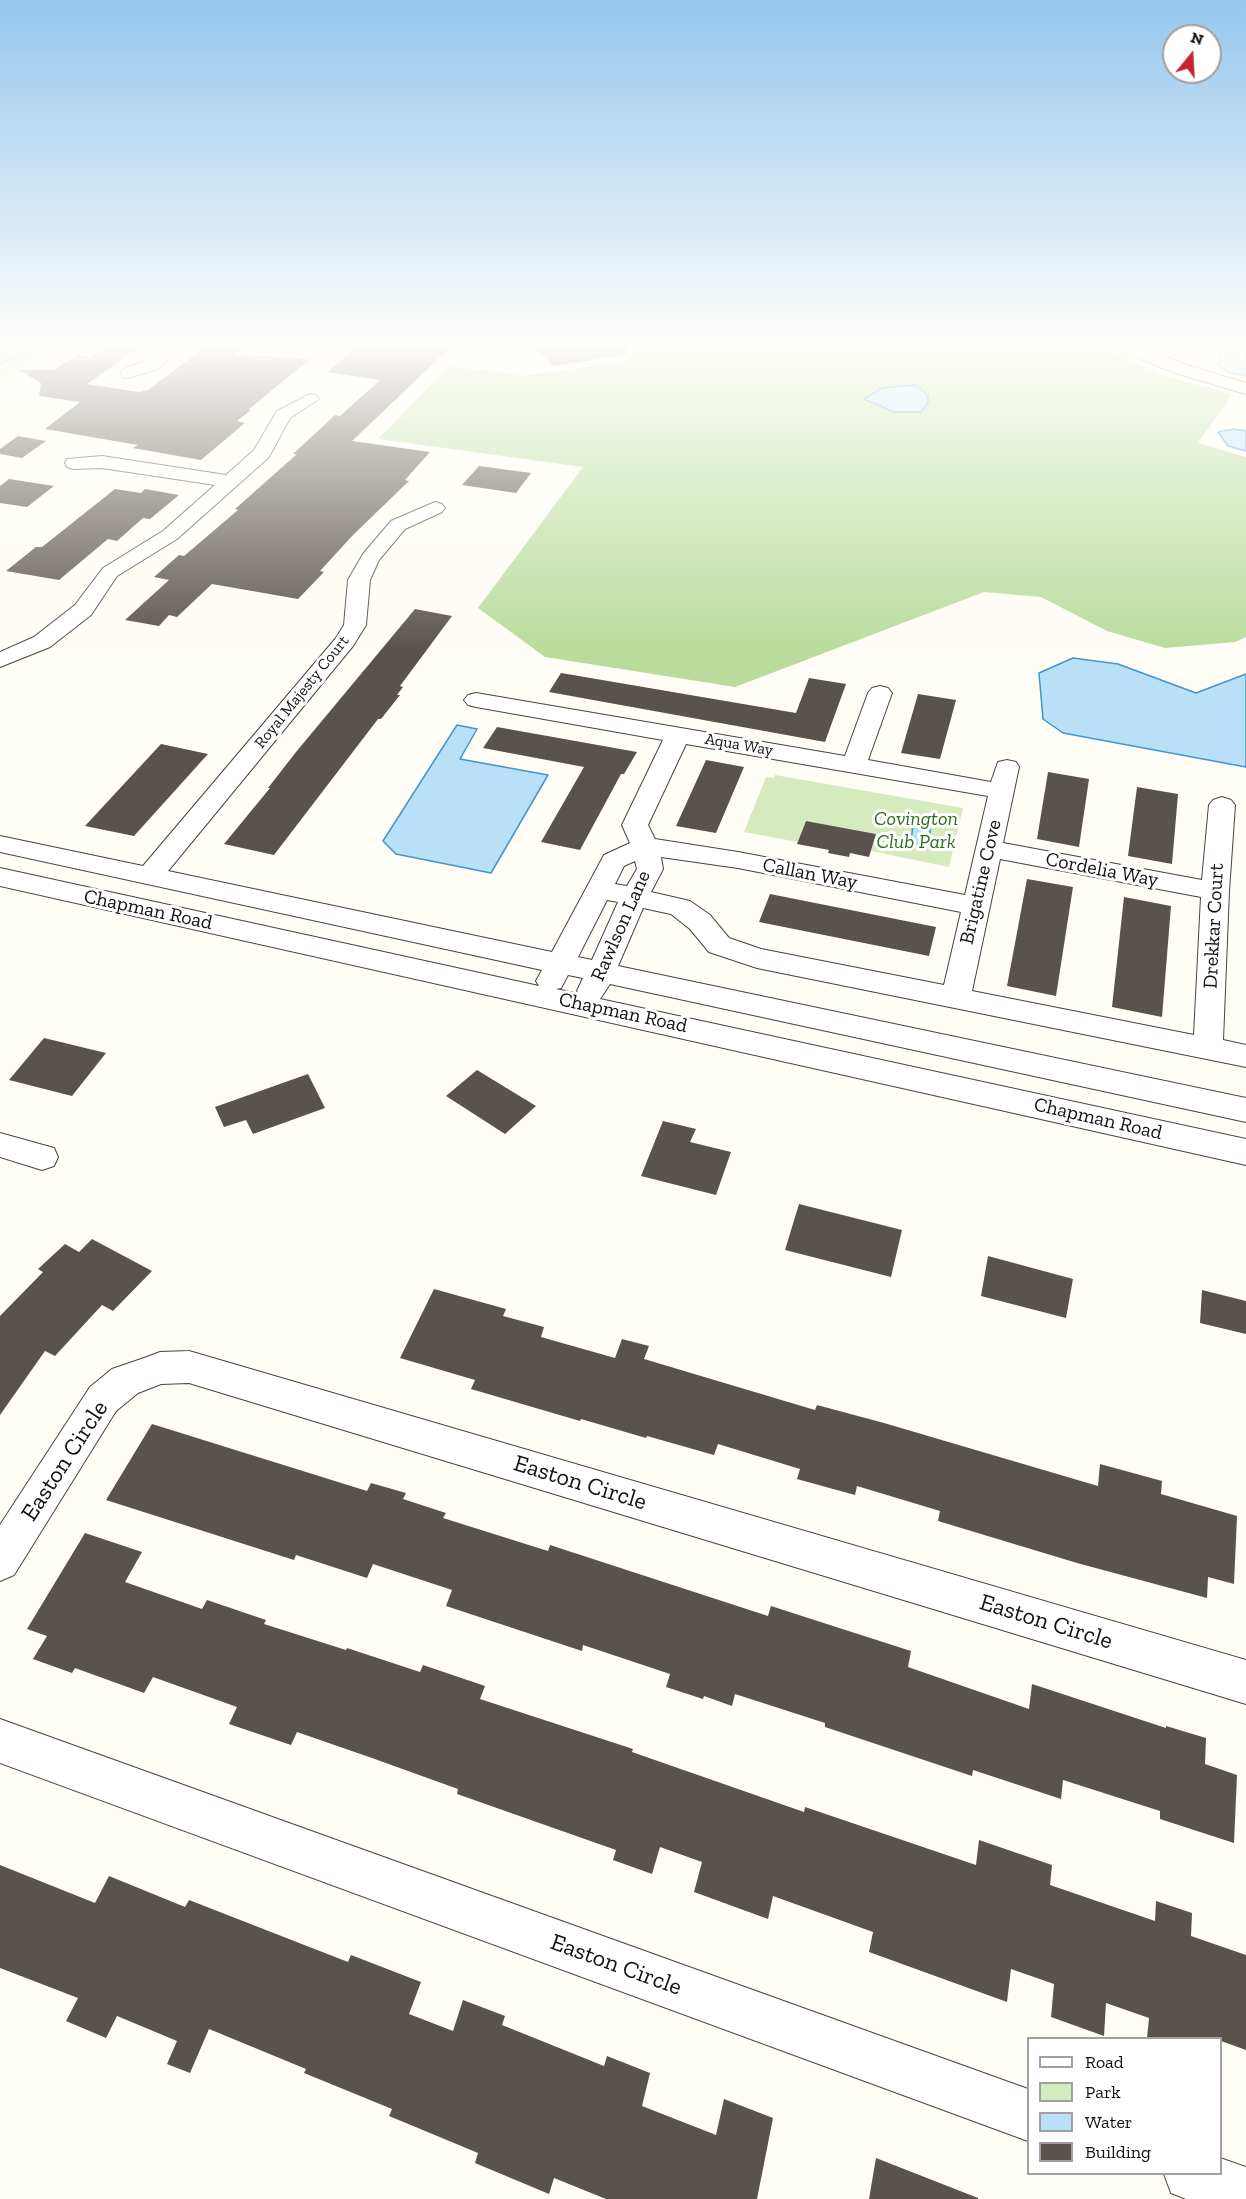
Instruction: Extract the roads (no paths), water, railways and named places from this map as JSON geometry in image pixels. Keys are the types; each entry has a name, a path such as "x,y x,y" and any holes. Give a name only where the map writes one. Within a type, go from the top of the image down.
{"street":[{"path":"0,660 42,642 65,625 83,610 110,572 170,535 262,453 266,446"},
{"path":"74,463 102,462 229,481"},
{"name":"Royal Majesty Court","path":"150,876 345,641 355,625 359,579 370,558 398,525 435,508"},
{"path":"854,765 880,693"},
{"name":"Aqua Way","path":"476,700 854,765 1004,779"},
{"name":"Rawlson Lane","path":"586,1005 635,896 650,869 645,846 635,825 678,734"},
{"name":"Brigatine Cove","path":"956,997 1004,779"},
{"name":"Drekkar Court","path":"1208,1048 1215,891 1222,805"},
{"name":"Chapman Road","path":"0,844 600,974 1246,1110"},
{"name":"Rawlson Lane","path":"544,996 613,861 645,846"},
{"name":"Callan Way","path":"645,846 738,860 975,906"},
{"name":"Cordelia Way","path":"988,848 1215,891"},
{"name":"Chapman Road","path":"0,877 1246,1152"},
{"path":"599,889 680,907 700,922 719,945 758,958 1246,1056"},
{"path":"0,1145 42,1157"},
{"name":"Easton Circle","path":"0,1561 103,1399 125,1381 160,1368 189,1367 1246,1682"},
{"name":"Easton Circle","path":"0,1741 1027,2114"},
{"path":"1193,2175 1246,2194"}],"water":[{"path":"1228,446 1246,446 1246,451"},
{"path":"1073,658 1118,664 1196,693 1246,674 1246,767 1063,733 1043,719 1039,673"},
{"path":"457,725 477,729 460,759 548,775 491,873 396,854 383,841"},
{"path":"913,822 926,822 930,826 930,841 917,845 906,843 904,841 906,836 912,834"}],"park label":[{"name":"Covington Club Park","path":"916,830"}]}
